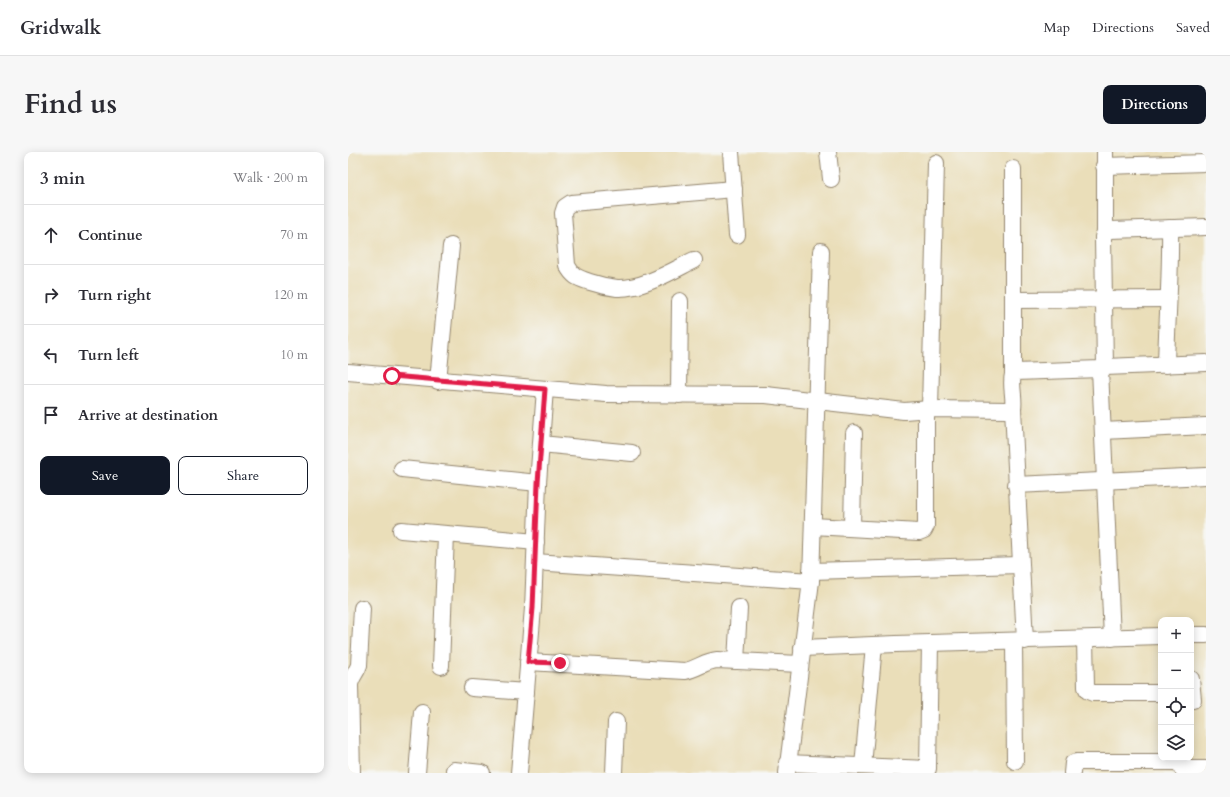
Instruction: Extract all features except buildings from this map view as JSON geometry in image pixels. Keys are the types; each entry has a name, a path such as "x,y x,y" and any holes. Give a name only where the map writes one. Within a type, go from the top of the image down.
{"street":[{"path":"731,152 736,235"},
{"path":"828,152 831,178"},
{"path":"1112,638 1103,432 1105,300 1103,237 1105,232 1104,159 1206,163"},
{"path":"813,526 919,532 924,530 926,526 928,409 936,163"},
{"path":"1013,169 1013,300 1011,379 1014,404 1020,565 1015,761"},
{"path":"694,260 632,287 606,287 577,278 567,265 563,213 565,207 572,203 734,189"},
{"path":"1105,232 1110,230 1206,227"},
{"path":"1166,365 1168,299 1171,263 1170,228"},
{"path":"438,380 451,246"},
{"path":"821,251 811,576 787,768 863,766 928,769 930,643"},
{"path":"1013,300 1168,299"},
{"path":"679,394 680,301"},
{"path":"1012,374 1016,372 1206,363"},
{"path":"348,377 438,380 606,394 766,395 904,411 928,409 1013,409"},
{"path":"519,773 533,608 538,483 545,389"},
{"path":"1103,432 1206,426"},
{"path":"852,528 854,433"},
{"path":"541,444 632,453"},
{"path":"402,469 538,483"},
{"path":"1016,485 1206,476"},
{"path":"401,530 536,542"},
{"path":"441,666 446,534"},
{"path":"535,562 811,576 1020,565"},
{"path":"352,773 350,680 358,670 359,665 362,608"},
{"path":"736,661 739,608"},
{"path":"1194,635 1206,635"},
{"path":"528,662 684,671 696,668 711,660 736,661 801,656 874,645 1158,636"},
{"path":"1085,639 1086,686 1088,691 1093,693 1158,693"},
{"path":"863,766 874,645"},
{"path":"472,688 526,692"},
{"path":"1194,689 1197,700"},
{"path":"417,773 422,712"},
{"path":"614,773 616,722"},
{"path":"1072,773 1073,764 1076,762 1182,765 1206,769"},
{"path":"454,770 482,773"}],"route":[{"path":"392,376 545,389 538,483 533,608 528,662 560,663"}]}
